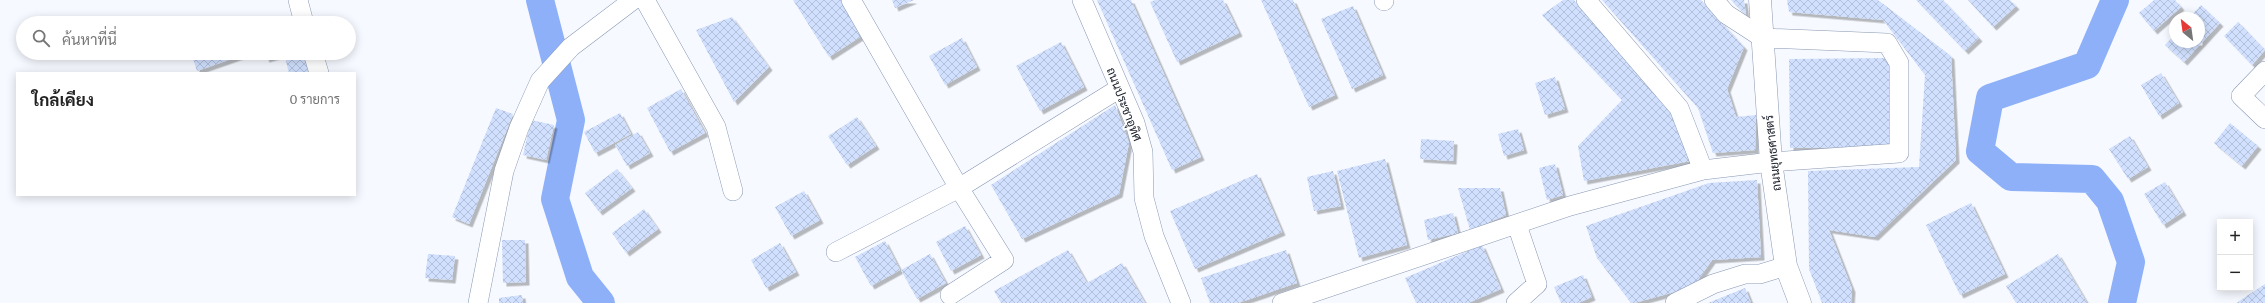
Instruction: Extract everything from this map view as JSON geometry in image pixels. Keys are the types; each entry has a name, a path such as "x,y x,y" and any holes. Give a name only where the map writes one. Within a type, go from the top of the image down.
{"street":[{"path":"298,0 302,16"},
{"path":"478,303 504,171 519,128 540,81 571,47 633,0"},
{"path":"645,0 716,128 733,191"},
{"path":"851,0 959,188 1004,260 950,295"},
{"name":"ถนนประชาอุทิศ","path":"1082,0 1135,123 1143,152 1144,198 1154,236 1180,303"},
{"path":"1586,0 1679,108 1703,170"},
{"path":"1291,301 1570,206 1703,170 1771,162 1899,153 1899,63 1887,43 1763,38 1726,14 1714,0"},
{"name":"ถนนยุทธศาสตร์","path":"1760,0 1771,162 1786,266 1800,303"},
{"path":"315,60 319,72"},
{"path":"2265,71 2241,96 2265,120"},
{"path":"836,252 959,188 1120,88"},
{"path":"1516,303 1537,284 1517,225"},
{"path":"1675,303 1713,284 1745,274 1760,274 1786,266"}],"building":[{"path":"793,0 841,0 863,35 829,57"},
{"path":"892,0 914,0 895,8"},
{"path":"1097,0 1131,0 1201,157 1172,170"},
{"path":"1155,0 1223,0 1239,33 1177,62 1150,2"},
{"path":"1261,0 1293,0 1335,95 1309,107"},
{"path":"1563,0 1574,0 1669,108 1690,161 1584,181 1578,146 1622,100 1542,15"},
{"path":"1602,0 1701,0 1744,47 1727,89 1736,117 1756,115 1755,150 1713,153 1698,108"},
{"path":"1731,0 1744,0 1746,15"},
{"path":"1787,0 1878,0 1951,56 1956,160 1875,237 1829,230 1852,289 1851,303 1822,303 1809,269 1808,171 1919,167 1925,75 1883,20 1789,12"},
{"path":"1916,0 1943,0 1979,38 1965,51"},
{"path":"1968,0 2010,0 2016,6 1993,27"},
{"path":"2154,0 2175,0 2181,7 2175,12 2169,12 2169,18 2154,31 2139,13"},
{"path":"2201,5 2220,23 2205,39 2205,12 2195,12"},
{"path":"1353,6 1383,75 1352,89 1321,19"},
{"path":"732,17 769,67 734,102 696,30"},
{"path":"2238,22 2265,50 2252,65 2224,36"},
{"path":"962,38 977,67 945,85 929,56"},
{"path":"2169,41 2169,48 2197,48 2184,62 2165,45"},
{"path":"1061,42 1084,87 1040,111 1016,66"},
{"path":"1890,58 1891,147 1790,148 1789,59"},
{"path":"193,60 229,60 197,71"},
{"path":"286,60 308,60 311,72 289,72"},
{"path":"2161,73 2179,103 2159,116 2141,85"},
{"path":"1555,77 1565,109 1545,115 1535,83"},
{"path":"681,89 705,133 670,152 647,108"},
{"path":"1115,105 1129,143 1119,194 1022,239 991,185"},
{"path":"496,108 513,114 469,224 452,217"},
{"path":"620,113 631,134 595,153 584,132"},
{"path":"857,117 876,146 847,165 828,136"},
{"path":"531,120 554,125 546,160 523,155"},
{"path":"2230,123 2258,146 2242,166 2214,143"},
{"path":"1518,129 1524,150 1504,156 1498,134"},
{"path":"638,132 650,153 627,166 615,145"},
{"path":"2130,136 2148,167 2128,179 2109,149"},
{"path":"1421,139 1454,141 1453,161 1420,159"},
{"path":"1385,159 1407,245 1359,258 1337,171"},
{"path":"1555,164 1563,195 1547,200 1539,168"},
{"path":"617,169 632,188 599,212 585,193"},
{"path":"1333,171 1341,206 1314,211 1307,177"},
{"path":"1257,174 1282,232 1195,269 1170,211"},
{"path":"1757,180 1761,257 1712,260 1693,287 1634,303 1631,303 1597,258 1586,226 1709,183"},
{"path":"2165,182 2183,212 2163,225 2144,194"},
{"path":"1458,188 1500,188 1506,215 1470,230"},
{"path":"804,191 820,220 791,236 775,207"},
{"path":"1971,203 2005,274 1960,295 1926,225"},
{"path":"644,209 658,229 626,253 612,233"},
{"path":"1453,213 1458,233 1428,240 1424,220"},
{"path":"965,226 981,255 951,271 936,242"},
{"path":"502,240 525,240 526,282 503,283"},
{"path":"885,241 900,270 871,286 855,257"},
{"path":"780,243 796,272 766,288 751,260"},
{"path":"1482,245 1501,289 1468,303 1416,303 1405,278"},
{"path":"1068,250 1087,283 1122,263 1145,303 1001,303 994,291"},
{"path":"1286,250 1297,283 1238,303 1210,303 1201,278"},
{"path":"428,254 455,256 452,280 425,278"},
{"path":"930,254 946,283 917,299 901,270"},
{"path":"2058,254 2087,303 2016,303 2006,286"},
{"path":"1583,275 1592,297 1578,303 1561,303 1554,287"},
{"path":"2265,284 2265,303 2236,303"},
{"path":"1745,288 1751,303 1708,303"},
{"path":"522,295 523,303 499,303 499,298"}],"waterway":[{"path":"540,0 571,120 555,199 580,277 601,303"},
{"path":"2115,0 2087,65 1990,98 1980,151 2011,177 2092,179 2110,201 2131,262 2122,303"}]}
